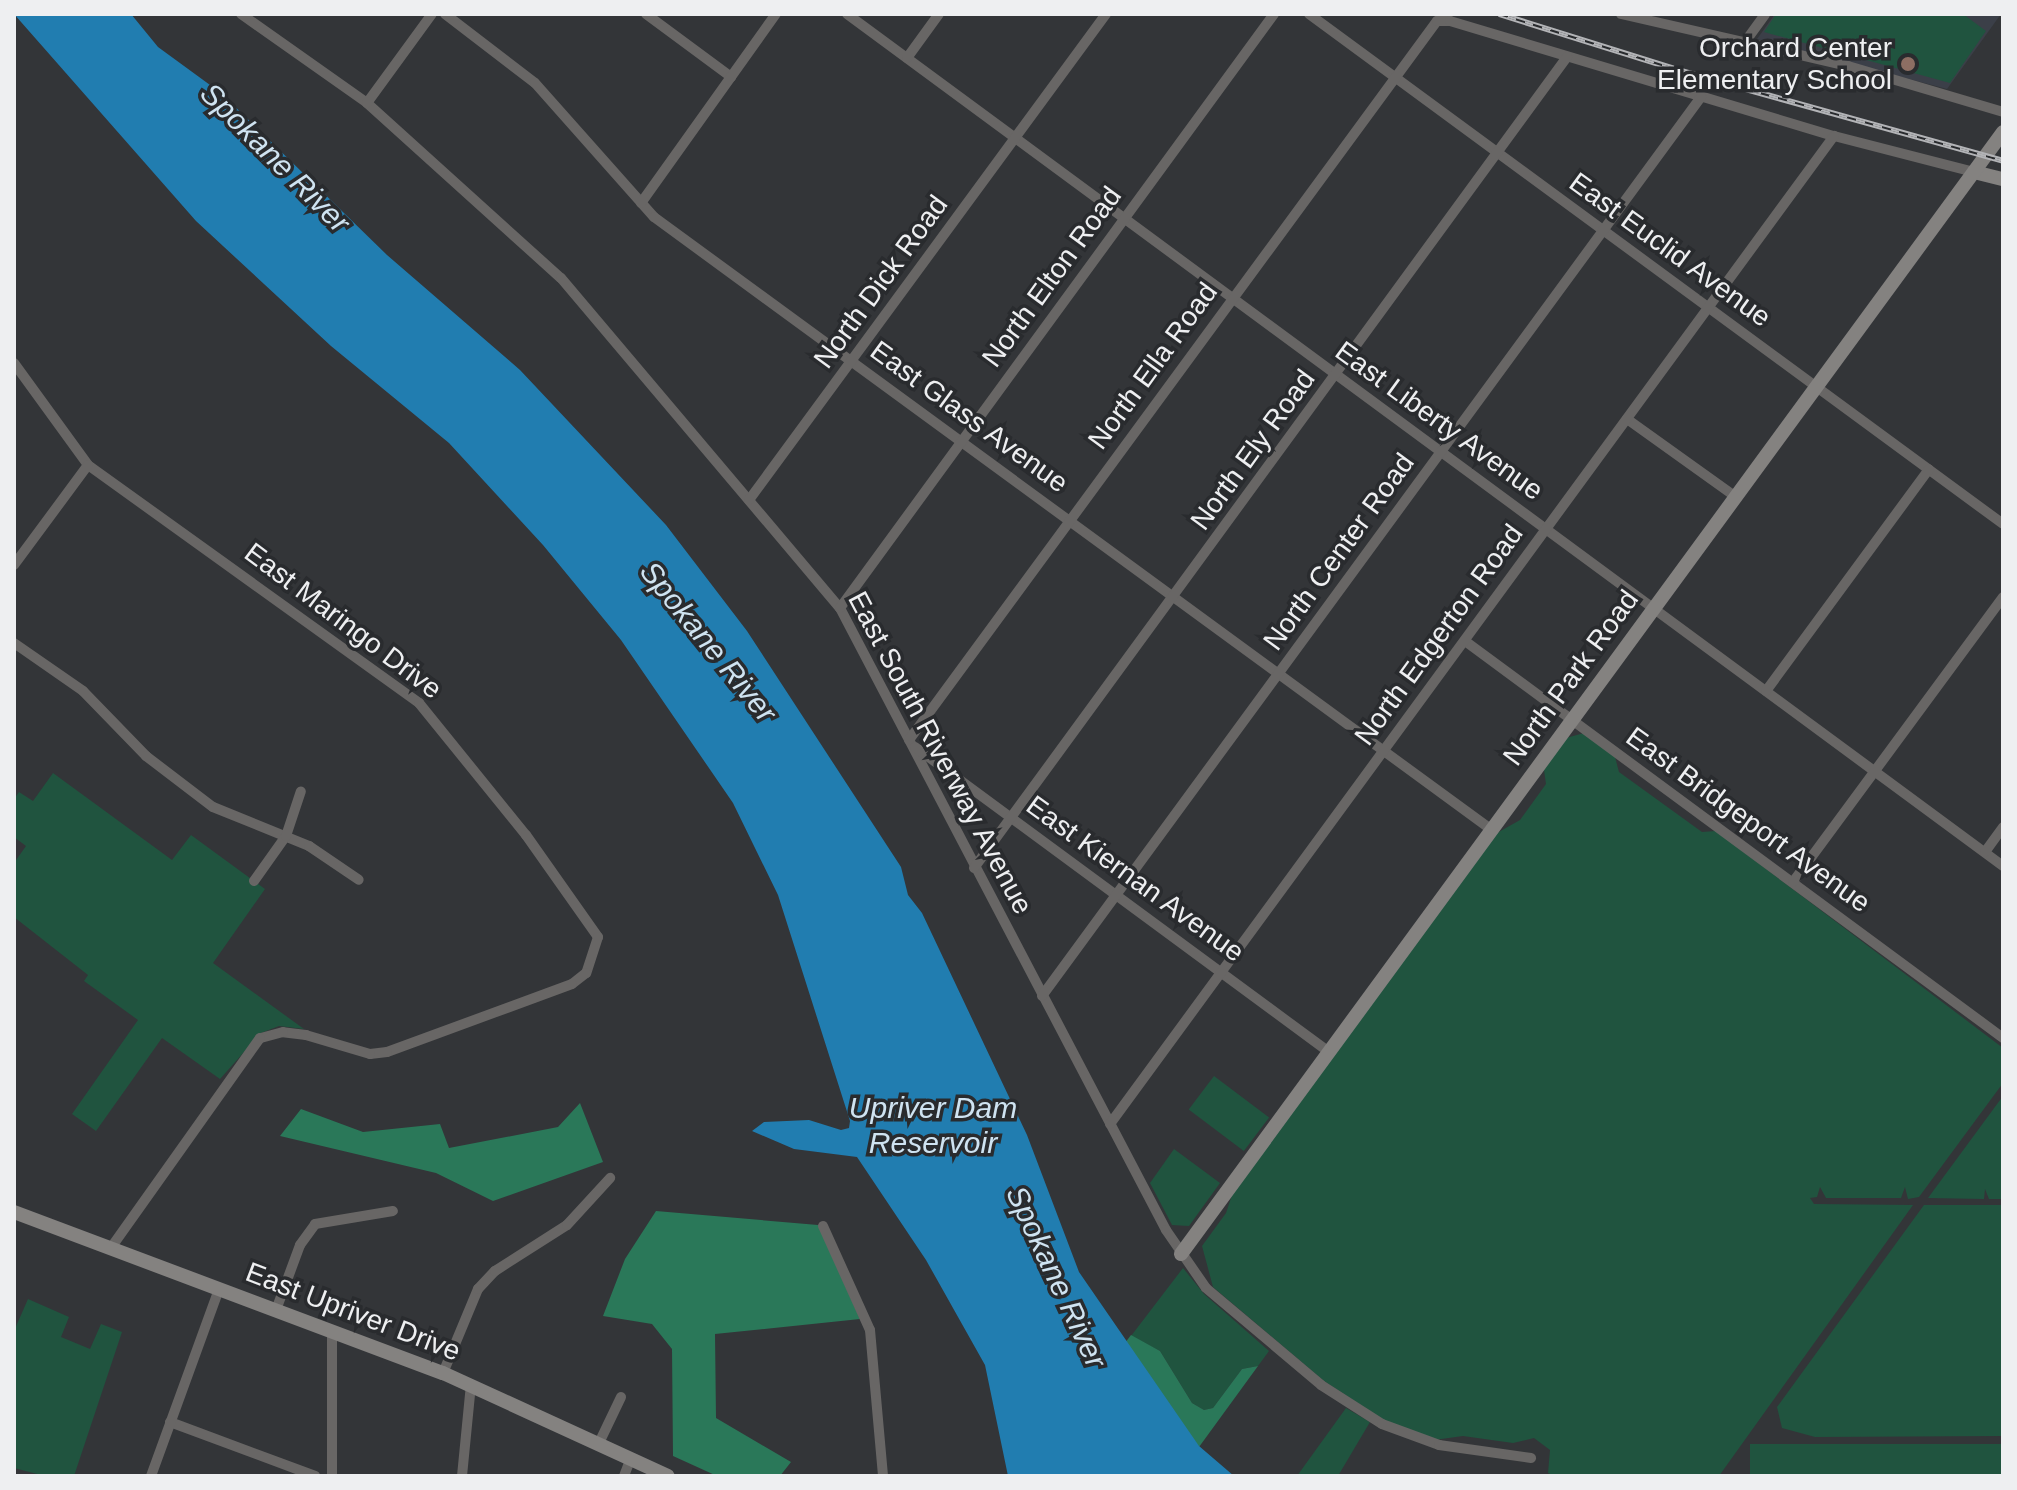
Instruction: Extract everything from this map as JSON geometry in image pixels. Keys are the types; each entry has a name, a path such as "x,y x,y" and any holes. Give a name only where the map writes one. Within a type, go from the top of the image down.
{"street":[{"name":"East South Riverway Avenue","path":"241,14 367,103 561,278 840,608 1110,1124 1181,1254 1206,1288 1245,1325 1321,1385 1382,1424 1439,1445 1531,1458"},
{"path":"367,103 432,14"},
{"name":"East Glass Avenue","path":"445,14 545,93 641,203 1492,830"},
{"path":"646,14 731,77"},
{"path":"641,203 776,14"},
{"name":"East Liberty Avenue","path":"847,14 2003,866"},
{"path":"907,58 939,14"},
{"name":"North Dick Road","path":"749,500 1106,14"},
{"name":"North Elton Road","path":"840,608 1274,14"},
{"name":"East Euclid Avenue","path":"1309,14 2003,524"},
{"path":"1621,14 1745,42 2003,112"},
{"path":"1745,42 1765,14"},
{"name":"North Ella Road","path":"910,743 1069,521 1437,21 1567,57"},
{"path":"1567,57 1834,136 2003,179"},
{"name":"North Ely Road","path":"974,868 1337,376 1567,57"},
{"name":"North Center Road","path":"1042,996 1701,97"},
{"name":"North Park Road","path":"1181,1254 2003,132"},
{"name":"North Edgerton Road","path":"1110,1124 1834,136"},
{"name":"East Maringo Drive","path":"14,363 88,465 419,703 588,916 598,937 595,956 572,984 387,1052 370,1054 294,1033 260,1038 111,1248"},
{"path":"1627,419 1736,497"},
{"path":"14,565 88,465"},
{"path":"1766,691 1929,469"},
{"path":"1793,882 2003,597"},
{"name":"East Bridgeport Avenue","path":"1465,641 2003,1038"},
{"path":"14,643 83,691 146,756 213,807 244,824 286,836 359,880"},
{"name":"East Kiernan Avenue","path":"910,743 1329,1052"},
{"path":"254,881 286,836 301,791"},
{"path":"1985,852 2003,827"},
{"path":"443,1373 478,1289 495,1271 567,1225 610,1178"},
{"path":"276,1310 300,1245 315,1224 393,1211"},
{"name":"East Upriver Drive","path":"14,1212 443,1373 668,1476"},
{"path":"823,1226 870,1330 883,1476"},
{"path":"151,1476 219,1289"},
{"path":"332,1332 332,1476"},
{"path":"462,1476 471,1385"},
{"path":"599,1443 621,1397"},
{"path":"170,1422 315,1476"},
{"path":"624,1476 631,1458"}],"shaded area":[{"name":"Orchard Center Elementary School","path":"1775,14 2001,14 1947,89 1757,39"}],"green space":[{"name":"Orchard Center Elementary School","path":"1776,14 1963,14 1986,31 1950,83 1764,32"},
{"path":"1584,733 1615,757 1619,772 1702,832 1716,831 2003,1048 2003,1083 1919,1197 1908,1199 1905,1187 1901,1198 1826,1198 1820,1187 1817,1197 1810,1198 1814,1204 1913,1205 1719,1476 1554,1476 1548,1473 1550,1450 1534,1438 1513,1443 1463,1436 1434,1440 1384,1420 1324,1381 1213,1287 1202,1246 1226,1213 1234,1189 1497,833 1520,820 1546,784 1544,770 1566,738"},
{"path":"53,773 172,860 191,835 265,889 213,963 304,1029 279,1026 261,1033 220,1079 162,1038 96,1131 72,1114 138,1020 84,981 88,975 14,917 14,863 26,846 14,837 14,799 19,792 33,801"},
{"path":"1214,1076 1269,1118 1244,1151 1189,1110"},
{"path":"2003,1096 2003,1199 1989,1199 1985,1189 1984,1199 1928,1198"},
{"path":"580,1103 603,1162 493,1201 436,1173 280,1136 301,1109 363,1132 440,1124 449,1148 558,1127"},
{"path":"1174,1149 1220,1183 1189,1226 1172,1225 1150,1183"},
{"path":"1924,1205 2003,1205 2003,1436 1815,1437 1782,1428 1777,1407"},
{"path":"656,1211 818,1225 860,1319 715,1334 716,1418 791,1462 780,1476 717,1476 673,1456 672,1349 652,1324 603,1316 625,1259"},
{"path":"1183,1268 1204,1294 1269,1351 1258,1366 1242,1369 1213,1408 1204,1410 1192,1403 1160,1351 1131,1336"},
{"path":"28,1299 69,1317 61,1337 90,1349 101,1324 122,1332 74,1476 45,1476 14,1468 14,1331"},
{"path":"1131,1335 1160,1351 1192,1403 1204,1410 1213,1408 1242,1369 1258,1366 1199,1447 1125,1343"},
{"path":"1346,1408 1370,1422 1338,1476 1297,1476"},
{"path":"1750,1444 2003,1444 2003,1476 1750,1476"}],"water":[{"path":"14,14 131,14 158,47 221,93 387,255 520,370 666,525 747,631 901,867 908,895 922,913 1027,1135 1079,1272 1199,1446 1234,1476 1008,1476 985,1365 926,1260 857,1157 794,1149 752,1131 764,1122 809,1120 841,1130 849,1128 850,1121 778,895 733,803 621,640 543,545 449,443 331,346 196,221"}],"railway":[{"path":"1499,14 1674,69 2003,161"}],"place":[{"name":"Orchard Center Elementary School","path":"1908,64"}],"water label":[{"name":"Spokane River","path":"275,158"},
{"name":"Spokane River","path":"708,642"},
{"name":"Upriver Dam Reservoir","path":"933,1125"},
{"name":"Spokane River","path":"1056,1277"}]}
